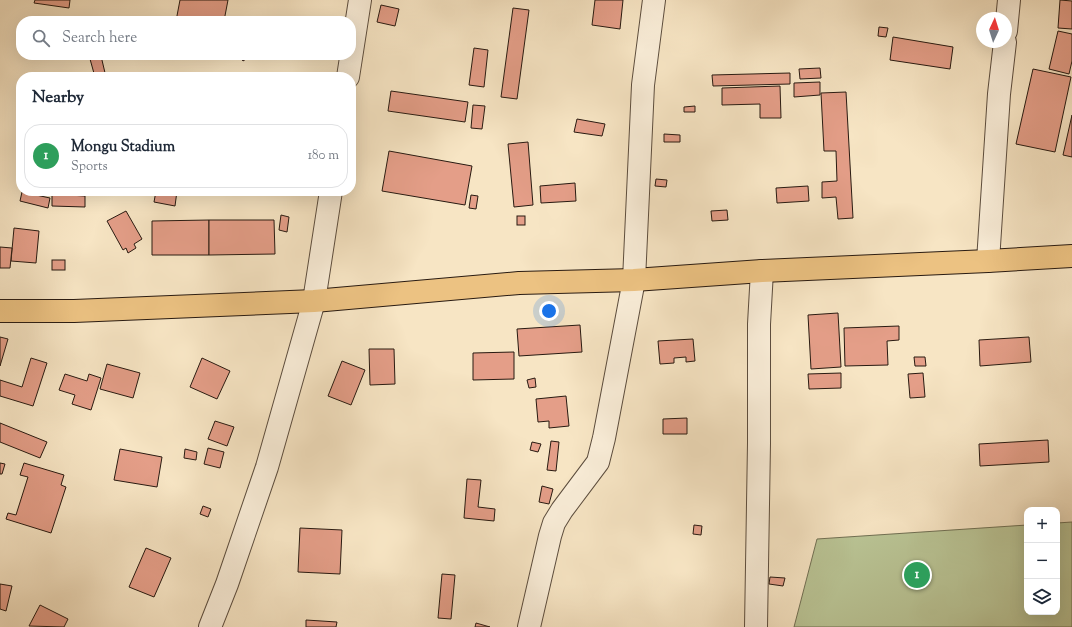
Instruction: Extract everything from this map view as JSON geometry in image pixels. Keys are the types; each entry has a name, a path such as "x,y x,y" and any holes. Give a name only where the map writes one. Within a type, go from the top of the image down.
{"main road":[{"path":"0,311 74,311 314,301 519,283 634,280 762,271 988,262 1072,256"}],"street":[{"path":"356,26 360,0"},
{"path":"529,627 554,523 598,462 604,438 634,280 643,85 654,0"},
{"path":"1008,12 1010,0"},
{"path":"988,262 999,94 1004,48"},
{"path":"349,72 351,60"},
{"path":"210,627 227,584 268,468 314,301 330,196"},
{"path":"756,627 759,324 762,271"}],"green space":[{"path":"1072,522 1072,627 794,627 817,539 1024,525 1024,615 1060,615 1060,523"}],"building":[{"path":"35,0 70,0 69,8 34,3"},
{"path":"180,0 228,0 225,16 177,16"},
{"path":"595,0 623,0 620,29 592,25"},
{"path":"1060,0 1072,1 1072,29 1058,28"},
{"path":"381,5 399,9 395,26 377,22"},
{"path":"513,8 529,10 517,99 501,97"},
{"path":"879,27 888,28 886,37 878,36"},
{"path":"1058,31 1072,34 1072,61 1069,74 1049,69"},
{"path":"893,37 953,47 950,69 890,60"},
{"path":"474,48 488,50 484,87 469,85"},
{"path":"90,60 102,60 105,72 94,72"},
{"path":"820,68 821,78 800,79 799,69"},
{"path":"1033,69 1071,77 1055,152 1016,144"},
{"path":"790,73 790,84 713,86 712,75"},
{"path":"820,82 820,95 794,97 794,83"},
{"path":"780,86 781,118 760,118 760,104 722,105 722,88"},
{"path":"391,91 468,102 465,122 388,111"},
{"path":"846,92 853,218 838,219 836,197 822,198 822,182 837,181 836,151 824,151 821,93"},
{"path":"473,105 485,106 482,129 471,128"},
{"path":"695,106 695,112 684,112 684,107"},
{"path":"1072,115 1072,157 1063,155"},
{"path":"577,119 605,124 602,136 574,132"},
{"path":"664,134 680,135 680,142 664,142"},
{"path":"528,142 533,205 514,207 508,144"},
{"path":"389,151 472,166 465,205 382,191"},
{"path":"656,179 667,180 666,187 655,186"},
{"path":"575,183 576,201 541,203 540,186"},
{"path":"808,186 809,201 777,203 776,188"},
{"path":"471,195 478,196 476,209 469,208"},
{"path":"21,196 41,196 50,198 48,208 20,201"},
{"path":"52,196 85,196 85,207 52,206"},
{"path":"155,196 176,196 175,206 154,202"},
{"path":"727,210 728,220 712,221 711,211"},
{"path":"126,211 142,239 134,244 136,248 128,253 126,248 123,250 107,221"},
{"path":"281,215 289,217 287,232 279,230"},
{"path":"517,216 525,216 525,225 517,225"},
{"path":"209,220 209,255 152,255 152,221"},
{"path":"209,220 274,220 275,254 209,255"},
{"path":"14,228 39,231 36,263 11,261"},
{"path":"0,247 12,248 10,268 0,268"},
{"path":"52,260 65,260 65,270 52,270"},
{"path":"838,313 841,367 811,369 808,315"},
{"path":"580,325 582,352 519,356 517,329"},
{"path":"899,326 899,340 887,341 888,365 845,366 844,328"},
{"path":"0,337 8,339 0,366"},
{"path":"1029,337 1031,362 980,366 979,340"},
{"path":"693,339 695,361 686,362 686,357 674,358 674,363 660,364 658,341"},
{"path":"369,349 394,349 395,384 370,385"},
{"path":"514,352 514,379 473,380 473,353"},
{"path":"914,357 925,357 926,366 915,366"},
{"path":"31,358 47,363 33,406 0,396 0,380 22,387"},
{"path":"202,358 230,371 217,399 190,387"},
{"path":"342,361 365,370 351,405 328,396"},
{"path":"107,364 140,373 133,398 100,389"},
{"path":"841,373 841,388 809,389 808,374"},
{"path":"923,373 925,397 910,398 908,374"},
{"path":"65,374 87,381 89,374 101,378 91,410 72,404 75,395 59,390"},
{"path":"535,378 536,387 529,388 527,380"},
{"path":"566,396 569,426 549,428 549,421 538,422 536,399"},
{"path":"687,418 687,434 663,434 663,419"},
{"path":"215,421 234,427 227,446 208,439"},
{"path":"0,423 47,442 40,458 0,442"},
{"path":"1048,440 1049,462 980,466 979,444"},
{"path":"551,441 559,442 556,471 547,470"},
{"path":"532,442 541,444 538,452 530,450"},
{"path":"208,448 224,452 220,468 204,464"},
{"path":"120,449 162,457 157,487 114,480"},
{"path":"185,449 197,452 196,460 184,458"},
{"path":"0,463 5,464 2,474 0,474"},
{"path":"24,463 64,475 61,485 66,487 51,533 6,519 8,513 16,515 28,477 20,475"},
{"path":"467,479 481,480 478,507 495,509 494,521 464,518"},
{"path":"542,486 553,489 549,504 539,502"},
{"path":"203,506 211,509 208,517 200,514"},
{"path":"694,525 702,526 701,535 693,534"},
{"path":"300,528 342,530 340,574 298,572"},
{"path":"146,548 171,558 154,597 129,587"},
{"path":"442,574 455,575 451,619 438,618"},
{"path":"770,577 785,578 783,586 769,584"},
{"path":"0,584 12,586 6,611 0,609"},
{"path":"40,605 68,619 64,627 29,626"},
{"path":"306,620 337,622 336,627 306,627"},
{"path":"476,623 490,627 475,627"}],"place":[{"name":"Mongu Stadium","path":"917,575"}]}
